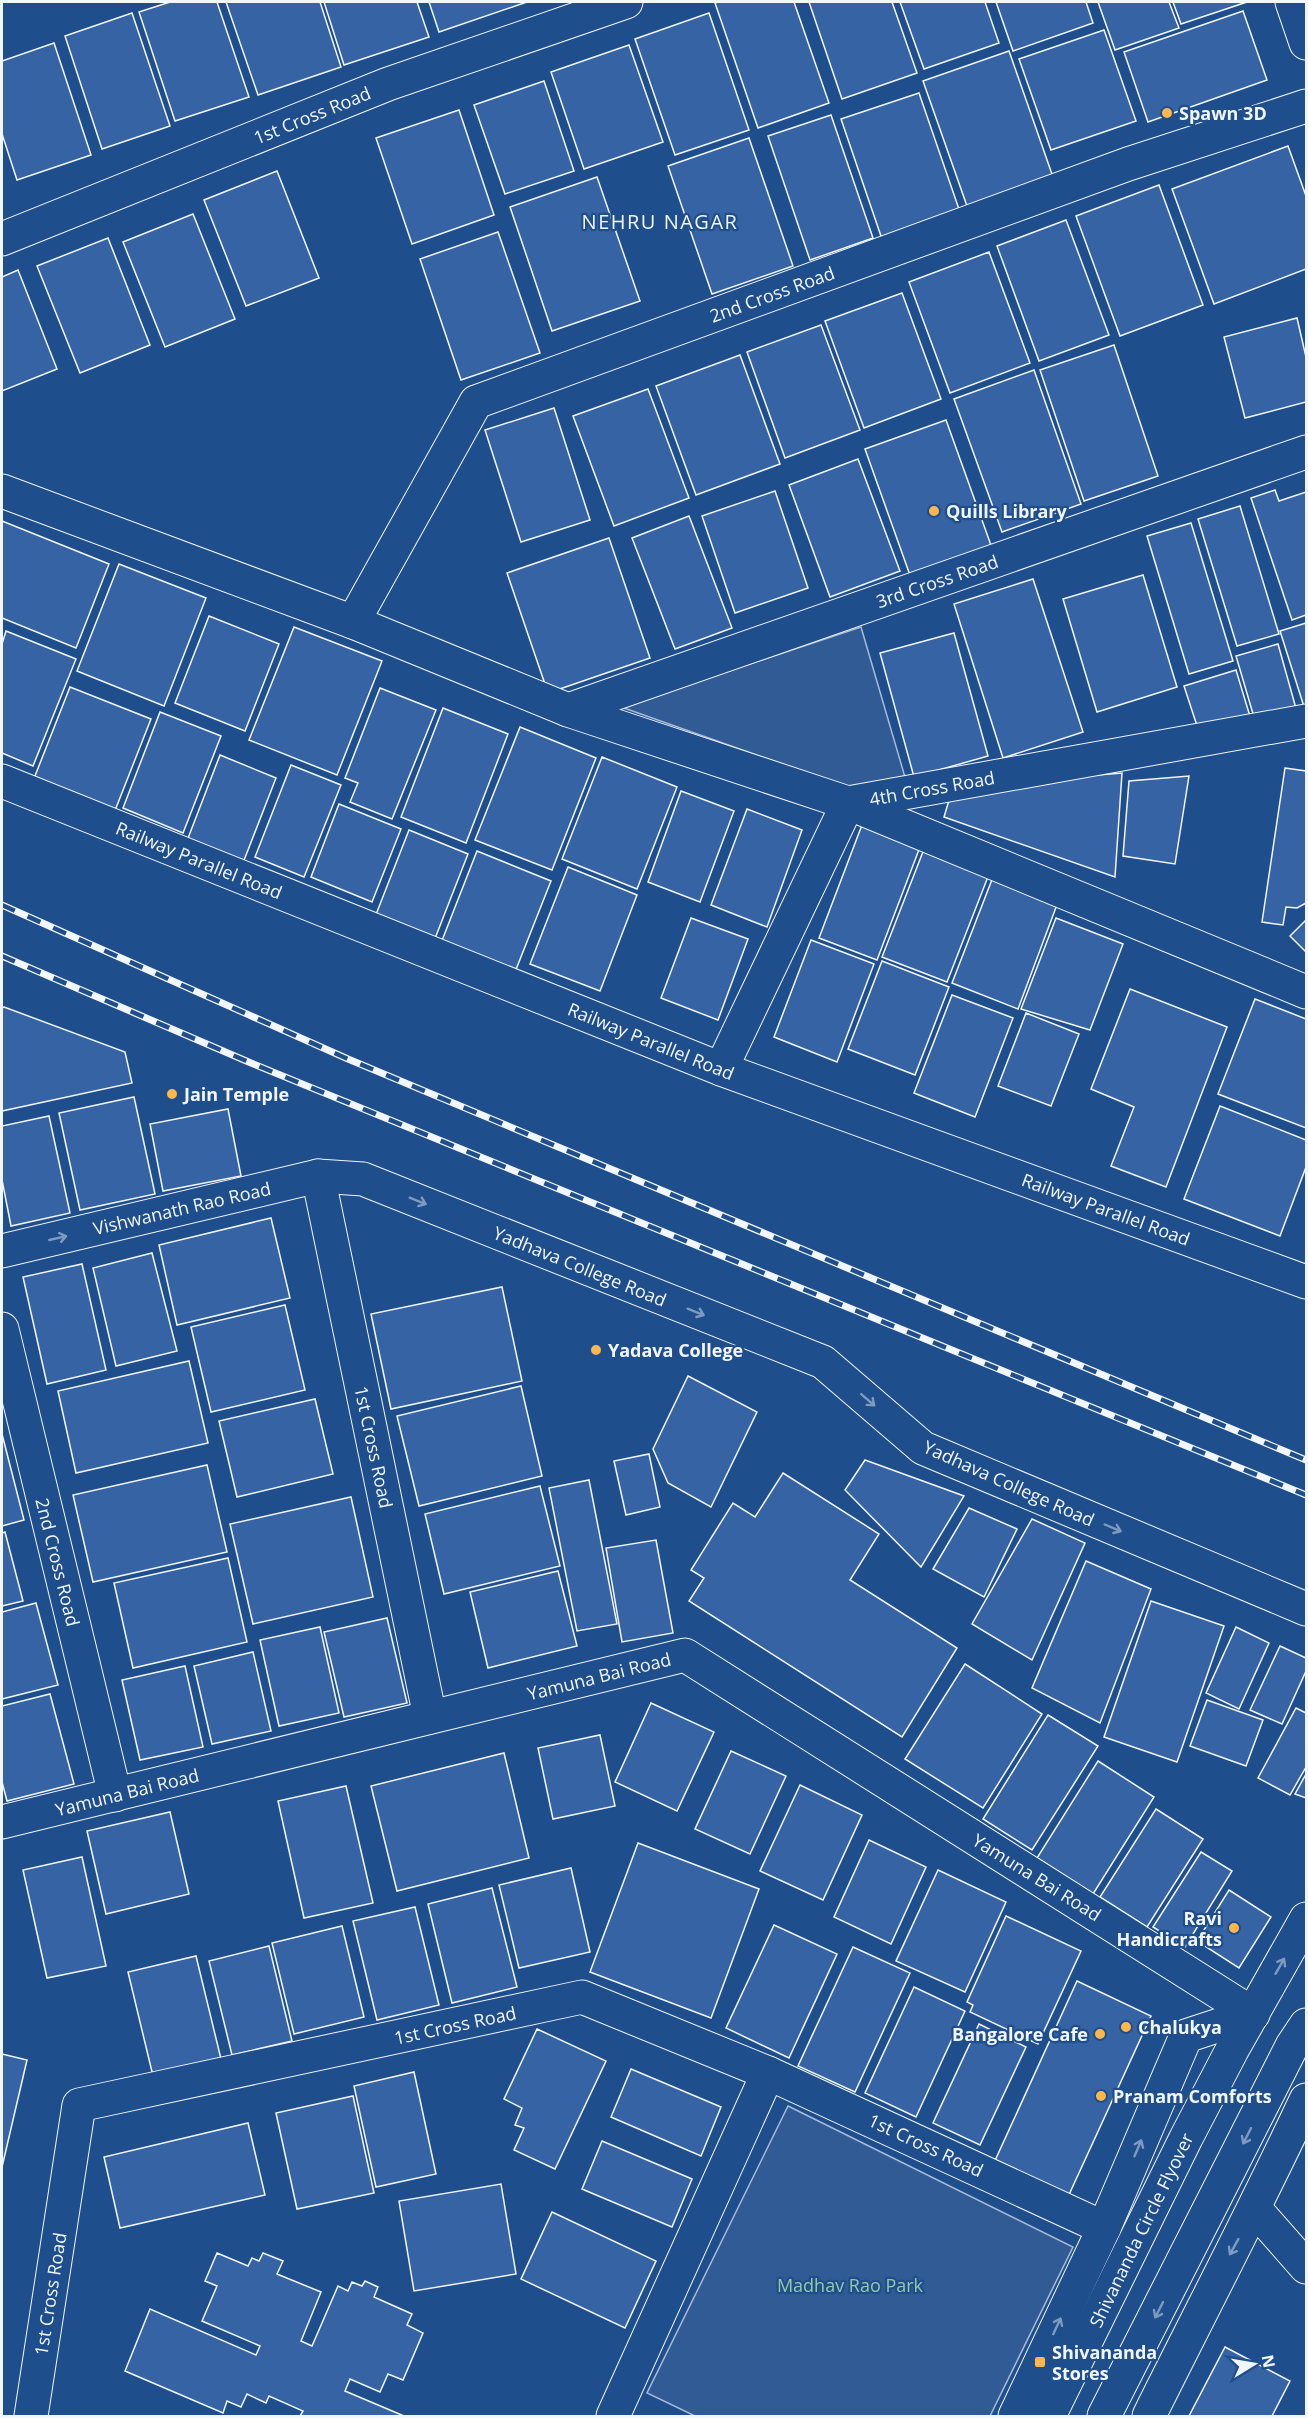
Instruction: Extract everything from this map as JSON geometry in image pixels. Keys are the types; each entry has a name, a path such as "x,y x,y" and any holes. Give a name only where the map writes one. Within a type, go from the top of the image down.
{"street":[{"name":"1st Cross Road","path":"2,239 388,84 626,2"},
{"path":"1292,2 1306,43"},
{"name":"2nd Cross Road","path":"353,622 476,402 1128,164 1306,106"},
{"name":"3rd Cross Road","path":"568,710 1306,452"},
{"path":"2,491 353,622 568,710 848,803 1306,992"},
{"name":"4th Cross Road","path":"721,1069 848,803 1306,721"},
{"name":"Railway Parallel Road","path":"2,781 721,1069 1306,1282"},
{"name":"1st Cross Road","path":"318,1176 430,1717"},
{"name":"Vishwanath Rao Road","path":"2,1251 318,1176 363,1179"},
{"name":"Yadhava College Road","path":"363,1179 824,1362 923,1448 1306,1609"},
{"name":"2nd Cross Road","path":"2,1329 115,1795"},
{"name":"Yamuna Bai Road","path":"2,1822 685,1655 1253,2014"},
{"name":"Shivananda Circle Flyover","path":"1049,2416 1186,2138 1306,1919"},
{"name":"1st Cross Road","path":"31,2416 79,2105 582,1997 768,2073 1104,2228"},
{"path":"1014,2416 1104,2228 1186,2036 1253,2014"},
{"path":"1104,2416 1292,2046 1306,2025"},
{"path":"613,2416 768,2073"},
{"path":"1149,2416 1225,2263 1255,2209 1306,2100"},
{"path":"1255,2209 1306,2267"}],"shaded area":[{"path":"861,627 907,784 867,794 621,707"},
{"name":"Madhav Rao Park","path":"788,2106 1073,2247 990,2416 695,2416 647,2393"}],"building":[{"path":"170,2 217,2 249,97 175,121 139,12"},
{"path":"226,2 320,2 341,67 258,95"},
{"path":"324,2 417,2 429,37 344,65"},
{"path":"429,2 527,2 439,32"},
{"path":"794,2 829,103 758,128 715,3"},
{"path":"809,2 892,2 917,73 842,99"},
{"path":"900,2 985,2 999,43 924,69"},
{"path":"996,2 1086,2 1093,23 1013,51"},
{"path":"1098,2 1169,2 1179,28 1115,50"},
{"path":"1173,2 1247,2 1181,24"},
{"path":"1243,11 1267,80 1148,122 1124,52"},
{"path":"132,13 170,126 102,149 65,36"},
{"path":"709,13 749,130 675,155 635,39"},
{"path":"1104,30 1136,121 1051,150 1019,59"},
{"path":"54,43 91,155 17,180 2,134 2,61"},
{"path":"629,45 663,142 584,169 551,72"},
{"path":"1009,51 1053,177 967,206 923,81"},
{"path":"544,81 574,171 505,194 474,105"},
{"path":"919,93 961,215 883,242 841,119"},
{"path":"459,110 494,215 412,244 376,138"},
{"path":"831,115 873,238 810,260 768,136"},
{"path":"749,138 793,266 712,294 668,166"},
{"path":"1288,146 1306,196 1306,269 1214,304 1172,189"},
{"path":"277,171 319,278 246,306 204,200"},
{"path":"597,177 640,301 552,331 510,207"},
{"path":"1159,185 1203,305 1120,336 1076,216"},
{"path":"193,214 235,319 165,347 123,242"},
{"path":"1066,220 1109,335 1039,361 997,246"},
{"path":"498,232 540,353 461,380 420,259"},
{"path":"108,238 150,345 80,373 37,266"},
{"path":"989,252 1030,363 950,393 909,282"},
{"path":"18,270 57,369 2,391 2,277"},
{"path":"902,293 941,399 864,428 825,321"},
{"path":"1297,318 1306,357 1306,402 1245,418 1224,337"},
{"path":"821,325 860,430 785,458 747,352"},
{"path":"1114,345 1158,476 1084,501 1040,370"},
{"path":"740,355 780,464 696,495 656,386"},
{"path":"1034,370 1081,504 1002,532 954,399"},
{"path":"648,389 689,498 614,526 573,416"},
{"path":"554,408 590,520 521,542 485,430"},
{"path":"946,420 992,548 911,578 865,449"},
{"path":"858,459 900,571 830,597 789,485"},
{"path":"1275,490 1279,501 1306,492 1306,615 1292,620 1251,498"},
{"path":"775,491 808,588 735,613 702,516"},
{"path":"1240,506 1279,634 1237,646 1198,519"},
{"path":"689,516 732,628 675,649 632,538"},
{"path":"2,521 109,564 76,648 2,618"},
{"path":"1191,523 1233,661 1189,674 1147,536"},
{"path":"609,538 650,658 548,693 507,573"},
{"path":"119,564 206,598 164,706 77,671"},
{"path":"1143,575 1177,687 1097,712 1063,599"},
{"path":"1033,579 1083,732 1003,758 954,604"},
{"path":"209,616 279,644 245,731 175,703"},
{"path":"1306,623 1306,713 1280,631"},
{"path":"294,627 382,661 337,775 249,740"},
{"path":"6,631 76,659 33,766 2,753 2,644"},
{"path":"954,633 988,756 914,777 880,653"},
{"path":"1278,644 1297,712 1256,724 1236,656"},
{"path":"1236,670 1252,723 1201,738 1184,686"},
{"path":"70,687 151,719 114,813 33,781"},
{"path":"380,688 436,710 392,819 350,802 358,783 345,778"},
{"path":"443,708 508,734 466,843 401,817"},
{"path":"160,712 221,736 183,833 123,808"},
{"path":"520,727 596,758 552,870 475,840"},
{"path":"220,755 276,778 241,868 185,846"},
{"path":"602,757 677,787 637,889 562,859"},
{"path":"291,765 341,785 304,877 255,857"},
{"path":"1285,768 1306,771 1306,903 1297,908 1286,907 1283,925 1262,922"},
{"path":"1122,773 1115,877 944,817 953,787"},
{"path":"1189,776 1175,864 1123,856 1129,781"},
{"path":"681,791 734,811 700,902 648,882"},
{"path":"339,804 401,829 372,902 311,877"},
{"path":"747,809 802,830 767,927 711,905"},
{"path":"862,825 920,847 877,960 819,938"},
{"path":"409,830 468,854 434,941 375,917"},
{"path":"926,844 991,869 947,982 882,957"},
{"path":"477,851 551,881 515,972 441,943"},
{"path":"568,867 637,895 600,991 530,964"},
{"path":"993,877 1058,902 1018,1009 952,983"},
{"path":"691,918 748,939 718,1020 661,998"},
{"path":"1056,918 1123,944 1090,1030 1021,1009"},
{"path":"1306,920 1306,952 1290,936"},
{"path":"811,940 874,964 837,1062 774,1037"},
{"path":"882,961 949,987 915,1075 848,1049"},
{"path":"1130,989 1227,1027 1166,1187 1111,1166 1134,1107 1091,1089"},
{"path":"952,995 1013,1018 975,1117 914,1093"},
{"path":"1255,999 1306,1019 1306,1128 1218,1094"},
{"path":"2,1008 125,1052 132,1083 2,1111"},
{"path":"1026,1013 1079,1034 1051,1106 998,1086"},
{"path":"134,1097 155,1194 80,1210 59,1113"},
{"path":"1220,1106 1306,1140 1306,1167 1280,1236 1184,1199"},
{"path":"228,1109 241,1176 163,1191 150,1124"},
{"path":"49,1116 70,1213 11,1226 2,1180 2,1126"},
{"path":"271,1218 290,1298 177,1325 159,1245"},
{"path":"152,1253 177,1351 116,1366 93,1268"},
{"path":"82,1264 106,1370 47,1384 23,1277"},
{"path":"502,1287 522,1381 391,1409 371,1314"},
{"path":"285,1305 305,1390 211,1412 191,1327"},
{"path":"189,1361 208,1443 76,1473 58,1391"},
{"path":"688,1376 757,1412 711,1507 668,1483 653,1449"},
{"path":"521,1386 542,1476 419,1506 397,1416"},
{"path":"315,1399 333,1474 237,1497 219,1421"},
{"path":"2,1434 24,1520 2,1526"},
{"path":"649,1454 660,1507 626,1515 614,1461"},
{"path":"865,1460 964,1496 921,1567 845,1490"},
{"path":"207,1465 227,1552 93,1582 73,1495"},
{"path":"783,1473 879,1534 850,1580 957,1648 902,1737 689,1601 704,1578 691,1570 733,1503 755,1517"},
{"path":"589,1480 617,1624 577,1631 549,1488"},
{"path":"540,1486 560,1566 444,1594 425,1514"},
{"path":"351,1497 373,1597 253,1624 230,1524"},
{"path":"969,1508 1017,1529 984,1597 933,1569"},
{"path":"1032,1519 1085,1543 1032,1660 972,1624"},
{"path":"5,1532 23,1601 2,1606 2,1533"},
{"path":"656,1540 673,1633 622,1642 606,1548"},
{"path":"228,1558 247,1642 133,1668 114,1583"},
{"path":"1086,1561 1151,1589 1100,1723 1032,1688"},
{"path":"558,1571 577,1646 488,1668 470,1592"},
{"path":"1151,1601 1224,1626 1177,1762 1104,1737"},
{"path":"36,1603 58,1685 2,1699 2,1612"},
{"path":"387,1618 407,1703 344,1717 324,1632"},
{"path":"320,1627 339,1713 279,1726 260,1640"},
{"path":"1236,1627 1269,1643 1239,1709 1206,1693"},
{"path":"1280,1646 1306,1658 1306,1671 1282,1724 1250,1710"},
{"path":"253,1652 271,1731 212,1744 194,1666"},
{"path":"965,1664 1042,1714 983,1808 905,1759"},
{"path":"185,1666 203,1747 140,1760 122,1680"},
{"path":"50,1694 74,1784 7,1801 2,1782 2,1706"},
{"path":"1207,1700 1263,1720 1246,1766 1190,1746"},
{"path":"651,1703 714,1732 677,1811 615,1782"},
{"path":"1296,1708 1306,1713 1306,1767 1290,1795 1258,1778"},
{"path":"1048,1715 1098,1746 1032,1850 983,1819"},
{"path":"600,1735 615,1806 553,1819 538,1748"},
{"path":"731,1751 786,1776 750,1854 695,1829"},
{"path":"504,1753 529,1858 397,1891 371,1786"},
{"path":"1098,1761 1154,1797 1093,1894 1037,1858"},
{"path":"1306,1774 1306,1798 1295,1794"},
{"path":"800,1785 862,1815 823,1900 760,1871"},
{"path":"346,1786 373,1903 304,1918 278,1801"},
{"path":"1156,1809 1203,1839 1147,1927 1100,1897"},
{"path":"170,1812 189,1894 106,1914 87,1831"},
{"path":"869,1840 926,1867 891,1944 834,1917"},
{"path":"638,1843 759,1889 711,2018 590,1972"},
{"path":"1201,1852 1232,1871 1185,1947 1153,1927"},
{"path":"82,1857 106,1966 47,1978 23,1870"},
{"path":"571,1868 590,1952 519,1968 499,1885"},
{"path":"938,1870 1006,1902 965,1992 896,1961"},
{"path":"492,1888 517,1987 452,2003 428,1904"},
{"path":"1229,1890 1271,1917 1239,1968 1197,1941"},
{"path":"415,1907 439,2005 377,2020 353,1921"},
{"path":"1006,1916 1081,1951 1038,2044 970,2012 973,2005 967,2002"},
{"path":"774,1925 837,1954 789,2058 726,2028"},
{"path":"342,1926 364,2017 294,2034 272,1943"},
{"path":"269,1946 292,2041 232,2055 209,1961"},
{"path":"853,1947 910,1973 855,2092 798,2066"},
{"path":"196,1956 221,2059 153,2076 128,1972"},
{"path":"1077,1981 1151,2016 1067,2199 993,2165"},
{"path":"914,1987 965,2011 916,2117 865,2093"},
{"path":"979,2024 1026,2047 980,2145 933,2123"},
{"path":"537,2029 606,2061 555,2169 514,2150 524,2128 515,2125 522,2108 504,2099"},
{"path":"2,2054 27,2060 2,2167"},
{"path":"631,2069 721,2107 701,2156 611,2117"},
{"path":"414,2072 436,2174 376,2187 354,2086"},
{"path":"353,2096 374,2193 297,2209 276,2113"},
{"path":"248,2123 265,2195 120,2228 104,2157"},
{"path":"602,2141 692,2179 672,2227 582,2189"},
{"path":"501,2184 516,2274 414,2291 399,2201"},
{"path":"552,2212 656,2261 625,2328 521,2279"},
{"path":"217,2253 248,2266 252,2258 259,2261 263,2253 283,2261 277,2274 321,2292 301,2341 312,2346 338,2286 348,2291 352,2282 362,2286 365,2281 378,2287 374,2297 412,2314 407,2325 423,2333 403,2380 388,2374 380,2392 350,2379 345,2391 404,2416 300,2416 303,2411 269,2396 266,2403 247,2394 241,2407 227,2401 223,2413 125,2371 150,2309 256,2355 260,2346 202,2321 217,2286 205,2281"},
{"path":"1225,2347 1290,2381 1272,2416 1189,2416"}],"railway":[{"path":"2,905 348,1059 1306,1460"},
{"path":"2,956 251,1063 1306,1495"}],"place":[{"name":"Spawn 3D","path":"1167,113"},
{"name":"Quills Library","path":"934,511"},
{"name":"Jain Temple","path":"172,1094"},
{"name":"Yadava College","path":"596,1350"},
{"name":"Ravi Handicrafts","path":"1234,1928"},
{"name":"Chalukya","path":"1126,2027"},
{"name":"Bangalore Cafe","path":"1100,2034"},
{"name":"Pranam Comforts","path":"1101,2096"},
{"name":"Shivananda Stores","path":"1040,2362"}],"district":[{"name":"NEHRU NAGAR","path":"660,221"}]}
